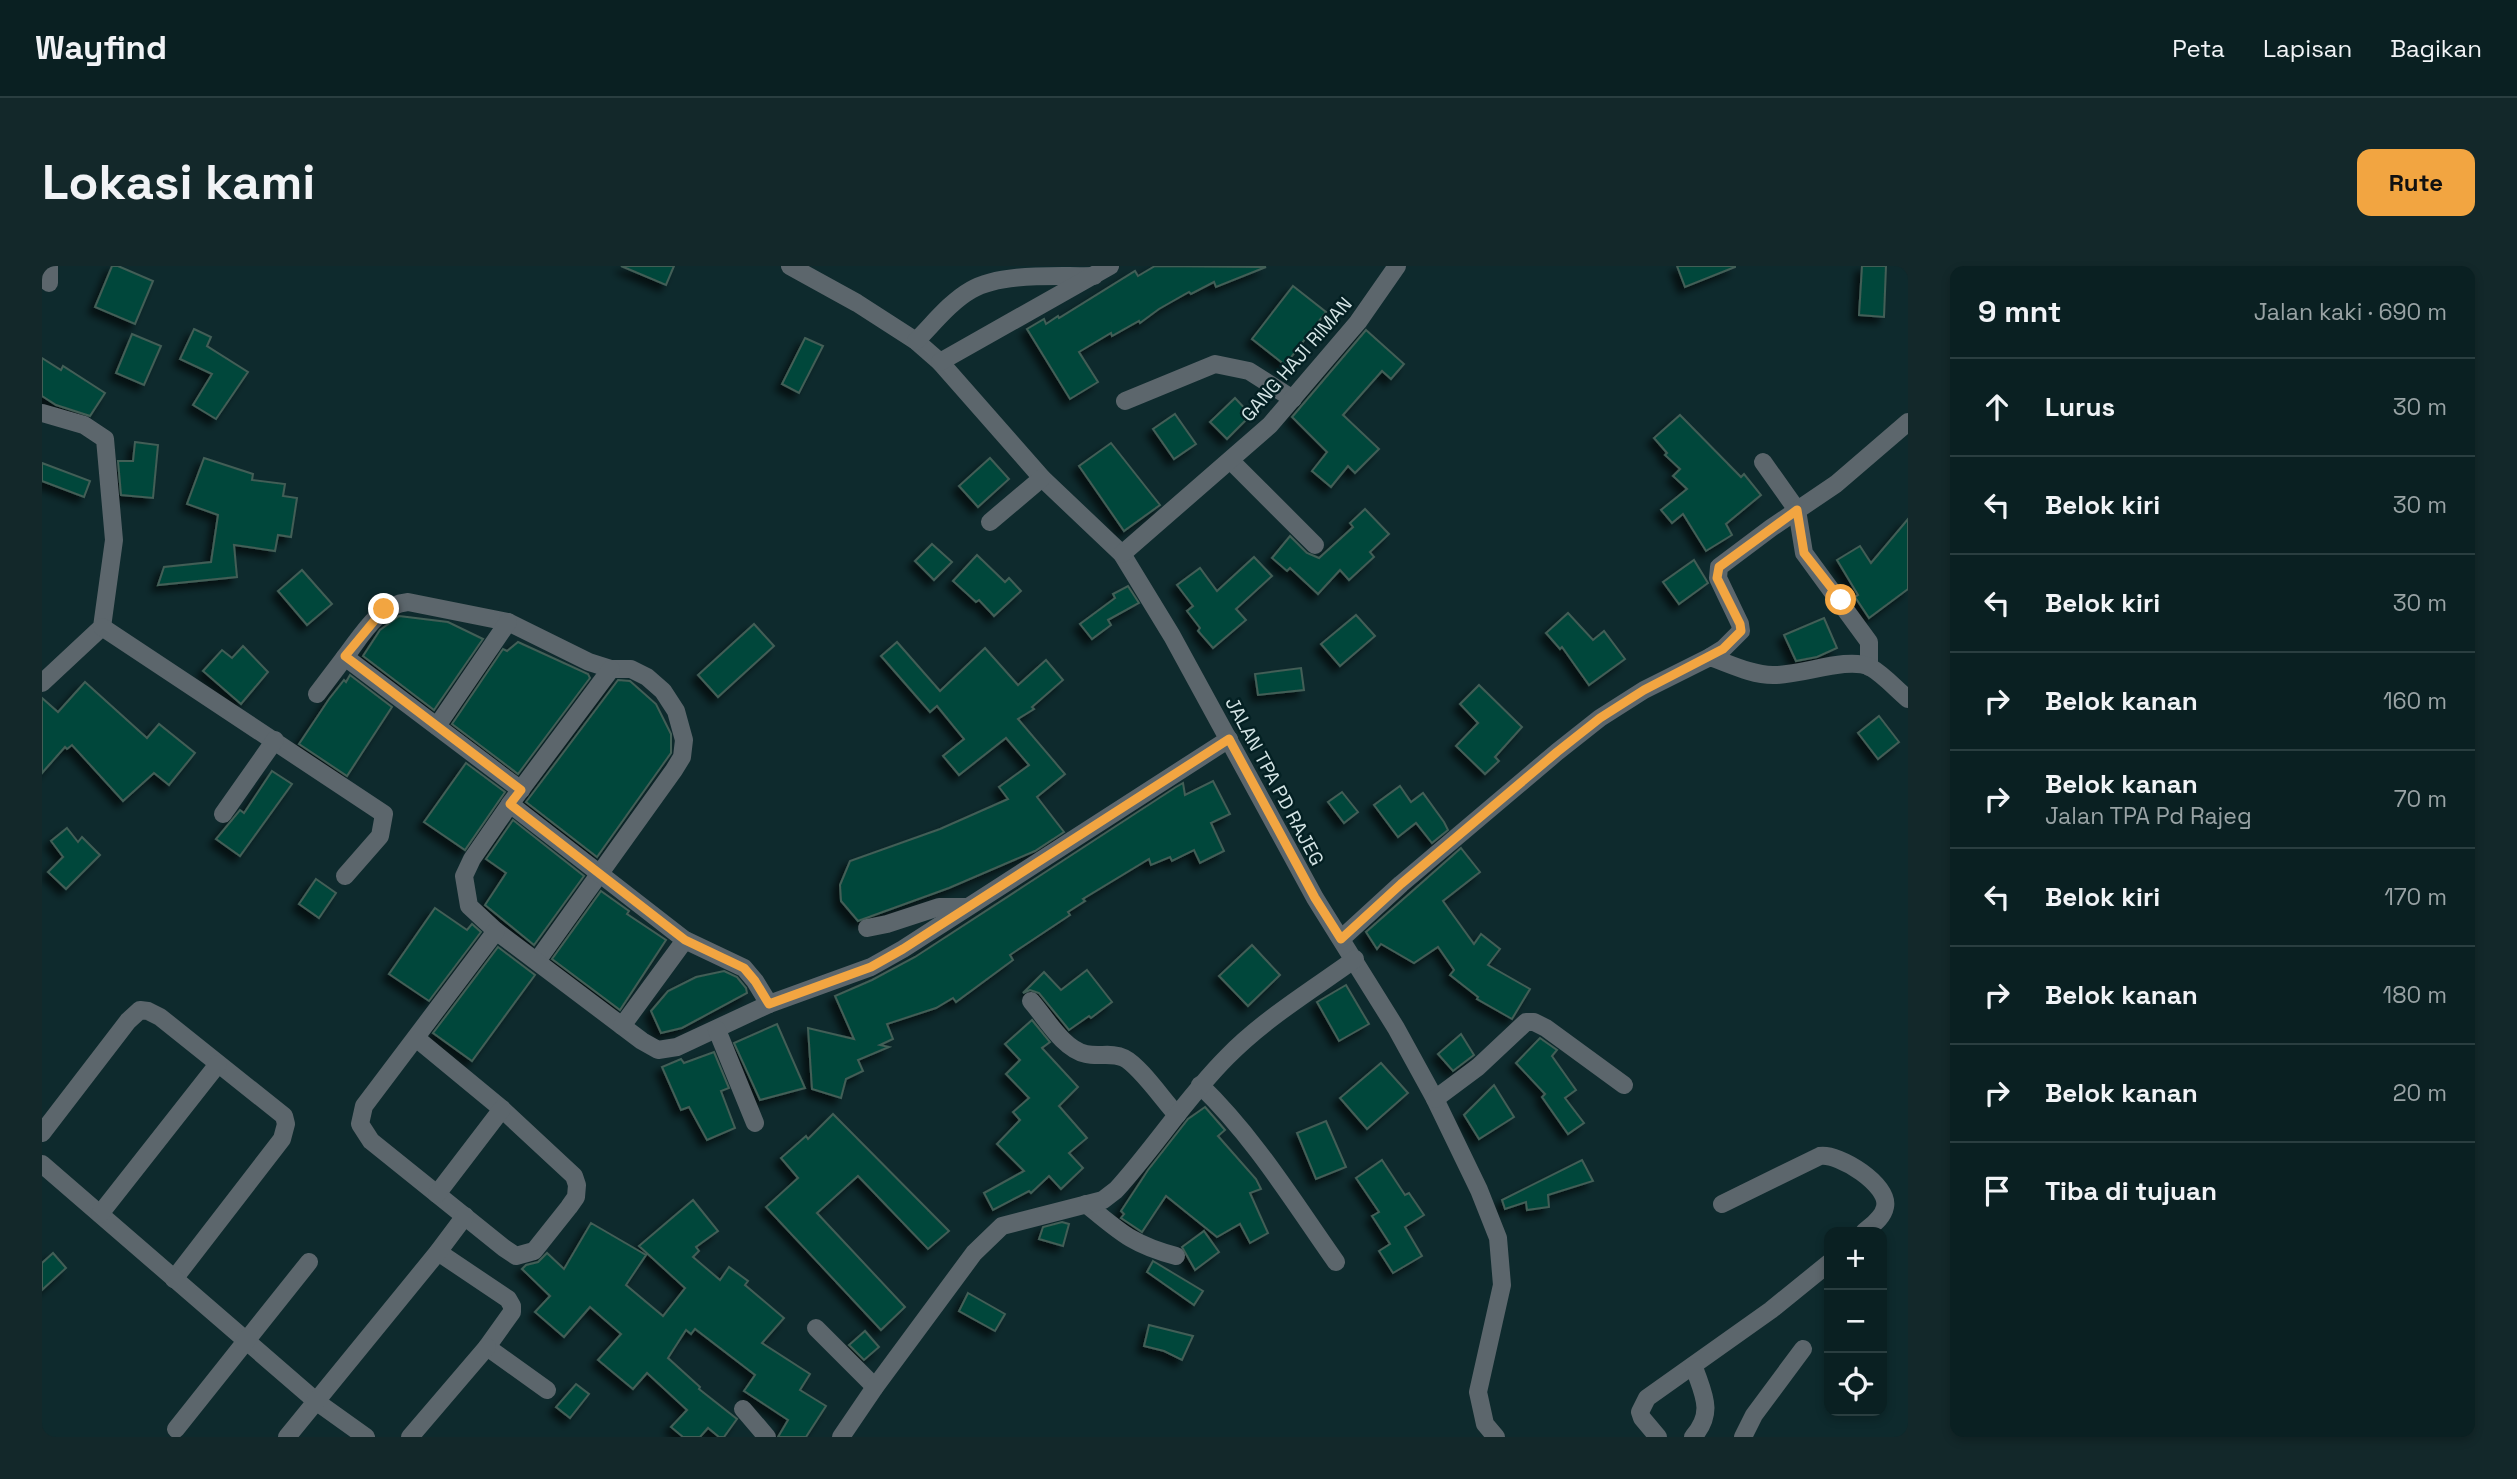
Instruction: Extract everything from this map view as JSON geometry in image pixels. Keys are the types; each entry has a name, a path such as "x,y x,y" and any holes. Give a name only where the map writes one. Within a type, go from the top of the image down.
{"street":[{"name":"JALAN TPA PD RAJEG","path":"790,266 847,296 916,341 940,362 1042,478 1122,554 1172,636 1315,898 1354,959 1435,1099 1479,1190 1498,1238 1502,1285 1478,1392 1485,1424 1496,1437"},
{"path":"940,362 1110,266"},
{"name":"GANG HAJI RIMAN","path":"1122,554 1270,425 1358,322 1397,266"},
{"path":"916,341 950,306 972,290 987,284 1020,278 1094,276"},
{"path":"1125,401 1215,364 1249,371 1293,399"},
{"path":"42,413 84,425 105,439 114,540 102,627 42,683"},
{"path":"1341,939 1401,884 1600,718 1644,690 1723,649 1741,631 1717,578 1719,567 1836,484 1908,422"},
{"path":"1231,461 1315,545"},
{"path":"1763,462 1797,510 1804,553 1869,642 1869,667"},
{"path":"990,522 1042,478"},
{"path":"317,694 384,609 394,603 408,602 508,622 589,662 611,669 631,669 647,677 663,691 676,711 684,740 682,757 537,961"},
{"path":"437,726 508,622"},
{"path":"102,627 384,814 380,836 345,876"},
{"path":"345,656 437,726 600,874 685,940 744,968 769,1004"},
{"path":"1710,657 1771,676 1801,674 1846,663 1869,667 1908,699"},
{"path":"611,669 516,797 472,859 464,876 469,906 496,931 642,1041 658,1049 677,1047 769,1004 871,967 1229,739"},
{"path":"222,814 275,740"},
{"path":"867,928 939,907 967,907"},
{"path":"416,1038 502,1109 574,1176 577,1185 576,1197 534,1251 516,1256 504,1248 371,1141 360,1124 364,1106 496,931"},
{"path":"622,1026 685,940"},
{"path":"841,1437 874,1387 989,1236 1002,1226 1021,1219 1103,1200 1116,1190 1200,1085 1254,1033 1354,959"},
{"path":"1031,1001 1071,1046 1086,1054 1116,1055 1128,1061 1177,1115"},
{"path":"42,1133 128,1021 140,1010 160,1017 284,1116 286,1131 277,1145 174,1279"},
{"path":"1435,1099 1478,1068 1527,1021 1546,1028 1624,1085"},
{"path":"717,1030 755,1123"},
{"path":"100,1214 218,1064"},
{"path":"1200,1085 1224,1108 1264,1157 1336,1262"},
{"path":"437,1194 502,1109"},
{"path":"1722,1203 1820,1156 1832,1156 1849,1163 1881,1190 1885,1207 1881,1217 1870,1227"},
{"path":"42,1164 317,1402 366,1437"},
{"path":"1086,1204 1126,1237 1146,1248 1176,1256"},
{"path":"287,1437 439,1252 464,1216"},
{"path":"410,1437 487,1348 510,1317 512,1306 499,1292 439,1252"},
{"path":"176,1429 309,1262"},
{"path":"1658,1437 1642,1418 1642,1405 1647,1398 1694,1367 1824,1267"},
{"path":"816,1328 874,1387"},
{"path":"487,1348 547,1390"},
{"path":"1743,1437 1754,1415 1803,1349"},
{"path":"1693,1437 1700,1429 1707,1408 1694,1367"},
{"path":"743,1409 767,1437"}],"building":[{"path":"112,266 153,281 135,324 95,307"},
{"path":"621,266 674,266 666,285"},
{"path":"1155,266 1266,267 1216,287 1214,282 1191,294 1189,292 1140,323 1139,321 1112,336 1111,333 1079,352 1098,382 1070,399 1027,329 1044,319 1046,324 1058,316 1059,318 1135,271 1138,276"},
{"path":"1677,266 1735,266 1735,267 1685,287"},
{"path":"1862,266 1886,266 1884,317 1859,315"},
{"path":"1293,286 1326,312 1285,365 1252,339"},
{"path":"194,329 211,337 207,346 248,372 216,419 193,405 212,374 180,359"},
{"path":"1366,330 1404,364 1391,379 1382,371 1343,415 1379,449 1355,473 1348,466 1331,487 1312,471 1327,452 1292,417"},
{"path":"132,334 161,346 144,385 116,373"},
{"path":"805,338 823,346 799,393 782,384"},
{"path":"42,358 61,370 63,366 105,393 90,416 56,405 42,396"},
{"path":"1235,398 1251,415 1227,439 1210,422"},
{"path":"1175,414 1196,444 1174,459 1153,429"},
{"path":"1680,415 1741,477 1744,474 1761,495 1726,524 1732,535 1706,551 1683,514 1672,523 1661,510 1687,489 1673,476 1680,469 1665,455 1667,453 1654,438"},
{"path":"135,442 158,445 153,498 121,495 118,461 133,461"},
{"path":"1111,443 1160,505 1124,531 1079,466"},
{"path":"204,458 253,474 252,480 285,484 283,496 297,498 291,537 278,535 275,551 234,545 237,577 158,585 164,567 211,562 218,515 187,504"},
{"path":"990,458 1009,479 978,507 959,486"},
{"path":"42,463 90,481 84,497 42,481"},
{"path":"1365,509 1389,534 1370,552 1374,557 1349,580 1340,570 1318,594 1290,568 1287,571 1272,558 1290,536 1307,553 1319,558 1353,527 1350,523"},
{"path":"1908,519 1908,589 1869,618 1855,597 1858,595 1837,560 1860,546 1871,563"},
{"path":"932,544 952,562 934,580 915,561"},
{"path":"977,555 1005,582 1009,578 1021,591 994,616 979,600 976,602 953,581"},
{"path":"1254,557 1272,576 1236,609 1246,620 1213,648 1198,631 1200,628 1187,611 1193,606 1177,585 1200,568 1217,591"},
{"path":"1694,560 1708,583 1679,604 1663,582"},
{"path":"302,570 332,604 307,625 278,591"},
{"path":"1128,586 1139,603 1108,620 1111,625 1092,639 1080,624 1115,598 1113,594"},
{"path":"1568,613 1593,640 1604,631 1625,659 1589,685 1562,647 1560,649 1546,633"},
{"path":"1356,615 1375,636 1340,666 1321,644"},
{"path":"399,616 448,622 483,639 434,710 363,656 380,630"},
{"path":"1824,618 1837,648 1817,657 1796,661 1784,635"},
{"path":"754,624 774,646 718,697 698,675"},
{"path":"518,642 588,674 590,678 518,774 452,724 503,649 507,651"},
{"path":"897,642 940,691 985,648 1018,685 1046,660 1063,680 1032,707 1034,709 1018,719 1065,774 1037,797 1064,832 1035,851 949,888 858,921 841,901 840,885 850,861 940,829 1008,799 999,787 1029,765 1006,738 959,775 943,756 964,739 937,706 930,712 881,656"},
{"path":"243,646 268,672 241,704 203,671 222,650 232,658"},
{"path":"1301,668 1304,690 1258,695 1255,674"},
{"path":"350,675 392,707 347,776 299,744 329,699"},
{"path":"618,680 630,681 656,704 671,734 671,753 597,857 526,802"},
{"path":"85,682 147,738 159,724 195,753 169,785 154,773 123,801 72,745 67,749 65,747 42,773 42,698 58,712"},
{"path":"1479,685 1522,727 1495,757 1499,761 1485,774 1456,746 1478,723 1460,704"},
{"path":"1879,716 1899,742 1878,759 1858,733"},
{"path":"466,763 505,792 465,850 424,822"},
{"path":"272,771 292,784 240,856 216,839 240,810 244,813"},
{"path":"1213,781 1230,814 1211,823 1224,851 1200,863 1194,850 1172,861 1170,857 1151,865 1149,859 1083,899 1085,901 1068,912 1070,915 1010,955 1013,960 956,1002 953,998 936,1008 887,1024 893,1039 880,1045 889,1047 858,1060 863,1071 846,1079 841,1098 812,1089 808,1028 854,1039 835,996 915,957 1183,783 1185,795"},
{"path":"1400,786 1411,802 1423,793 1444,822 1448,830 1432,843 1416,823 1398,837 1374,805"},
{"path":"1342,792 1358,812 1344,823 1328,802"},
{"path":"513,820 584,876 534,945 485,905 506,873 486,859"},
{"path":"67,828 78,842 82,837 100,855 66,889 48,872 63,857 51,841"},
{"path":"1461,848 1480,872 1443,901 1474,944 1481,934 1500,949 1488,965 1530,989 1512,1019 1477,999 1478,997 1450,975 1454,970 1438,947 1414,963 1381,944 1377,949 1366,932"},
{"path":"316,879 336,893 319,918 299,904"},
{"path":"601,891 629,911 627,914 666,940 620,1010 552,959"},
{"path":"435,908 467,930 472,924 481,932 429,1001 389,974"},
{"path":"1252,945 1280,975 1248,1006 1219,976"},
{"path":"498,947 535,975 472,1061 433,1033"},
{"path":"1087,970 1112,1002 1069,1030 1039,993 1030,990 1023,993 1044,972 1061,990"},
{"path":"724,971 737,977 747,993 682,1028 661,1033 651,1011 668,991 696,977"},
{"path":"1346,985 1369,1024 1339,1041 1317,1002"},
{"path":"1032,1020 1050,1042 1042,1048 1078,1087 1059,1106 1087,1138 1069,1153 1083,1168 1061,1189 1049,1176 1031,1193 1029,1191 993,1210 984,1193 1024,1171 997,1144 1020,1120 1013,1112 1029,1098 1006,1074 1020,1060 1005,1044"},
{"path":"777,1024 805,1088 760,1100 734,1043"},
{"path":"1461,1034 1474,1055 1453,1071 1438,1054"},
{"path":"1540,1038 1557,1050 1552,1056 1576,1090 1565,1098 1584,1123 1568,1134 1542,1097 1545,1094 1516,1063"},
{"path":"714,1052 729,1088 721,1091 735,1128 707,1140 689,1107 681,1110 662,1067 681,1059 684,1063"},
{"path":"1381,1063 1408,1093 1367,1129 1340,1098"},
{"path":"1494,1085 1514,1117 1479,1139 1464,1115"},
{"path":"1205,1107 1225,1130 1218,1136 1256,1179 1261,1189 1250,1193 1268,1233 1250,1243 1240,1224 1217,1237 1166,1196 1142,1232 1121,1218 1124,1214 1121,1211 1148,1170 1188,1119"},
{"path":"833,1114 949,1231 928,1249 858,1176 817,1213 905,1307 881,1330 766,1207 798,1178 781,1158 806,1136 808,1139"},
{"path":"1326,1121 1346,1167 1316,1179 1297,1133"},
{"path":"1382,1160 1405,1195 1409,1193 1424,1215 1405,1227 1422,1256 1393,1273 1379,1251 1390,1244 1372,1216 1379,1212 1356,1178"},
{"path":"1582,1160 1593,1181 1548,1195 1549,1207 1527,1210 1526,1202 1505,1209 1502,1200"},
{"path":"693,1200 718,1231 696,1247 699,1251 693,1257 720,1280 729,1267 748,1281 745,1285 784,1318 762,1343 810,1374 800,1390 826,1406 806,1437 778,1437 788,1420 744,1391 755,1375 695,1329 691,1334 686,1330 668,1358 700,1387 699,1389 737,1419 724,1437 719,1437 708,1428 700,1437 683,1437 671,1427 687,1410 647,1373 633,1389 598,1360 621,1334 590,1307 564,1337 535,1312 550,1296 522,1269 538,1262 547,1253 564,1269 591,1223 646,1255 626,1285 663,1316 685,1288 639,1246"},
{"path":"1062,1222 1069,1224 1063,1246 1039,1239 1043,1227"},
{"path":"1204,1231 1219,1252 1195,1270 1182,1247"},
{"path":"53,1253 66,1268 42,1290 42,1263"},
{"path":"1153,1261 1203,1291 1194,1305 1147,1272"},
{"path":"968,1293 1005,1314 995,1331 959,1311"},
{"path":"1149,1325 1193,1336 1182,1360 1164,1351 1144,1346"},
{"path":"865,1331 879,1347 864,1360 849,1345"},
{"path":"576,1384 589,1394 570,1418 556,1407"}],"route":[{"path":"384,609 345,656 521,790 510,804 524,815 685,940 744,968 769,1004 871,967 903,949 1229,739 1315,898 1341,939 1401,884 1600,718 1644,690 1710,657 1736,637 1741,631 1740,624 1717,578 1718,569 1797,510 1804,553 1841,600"}]}
